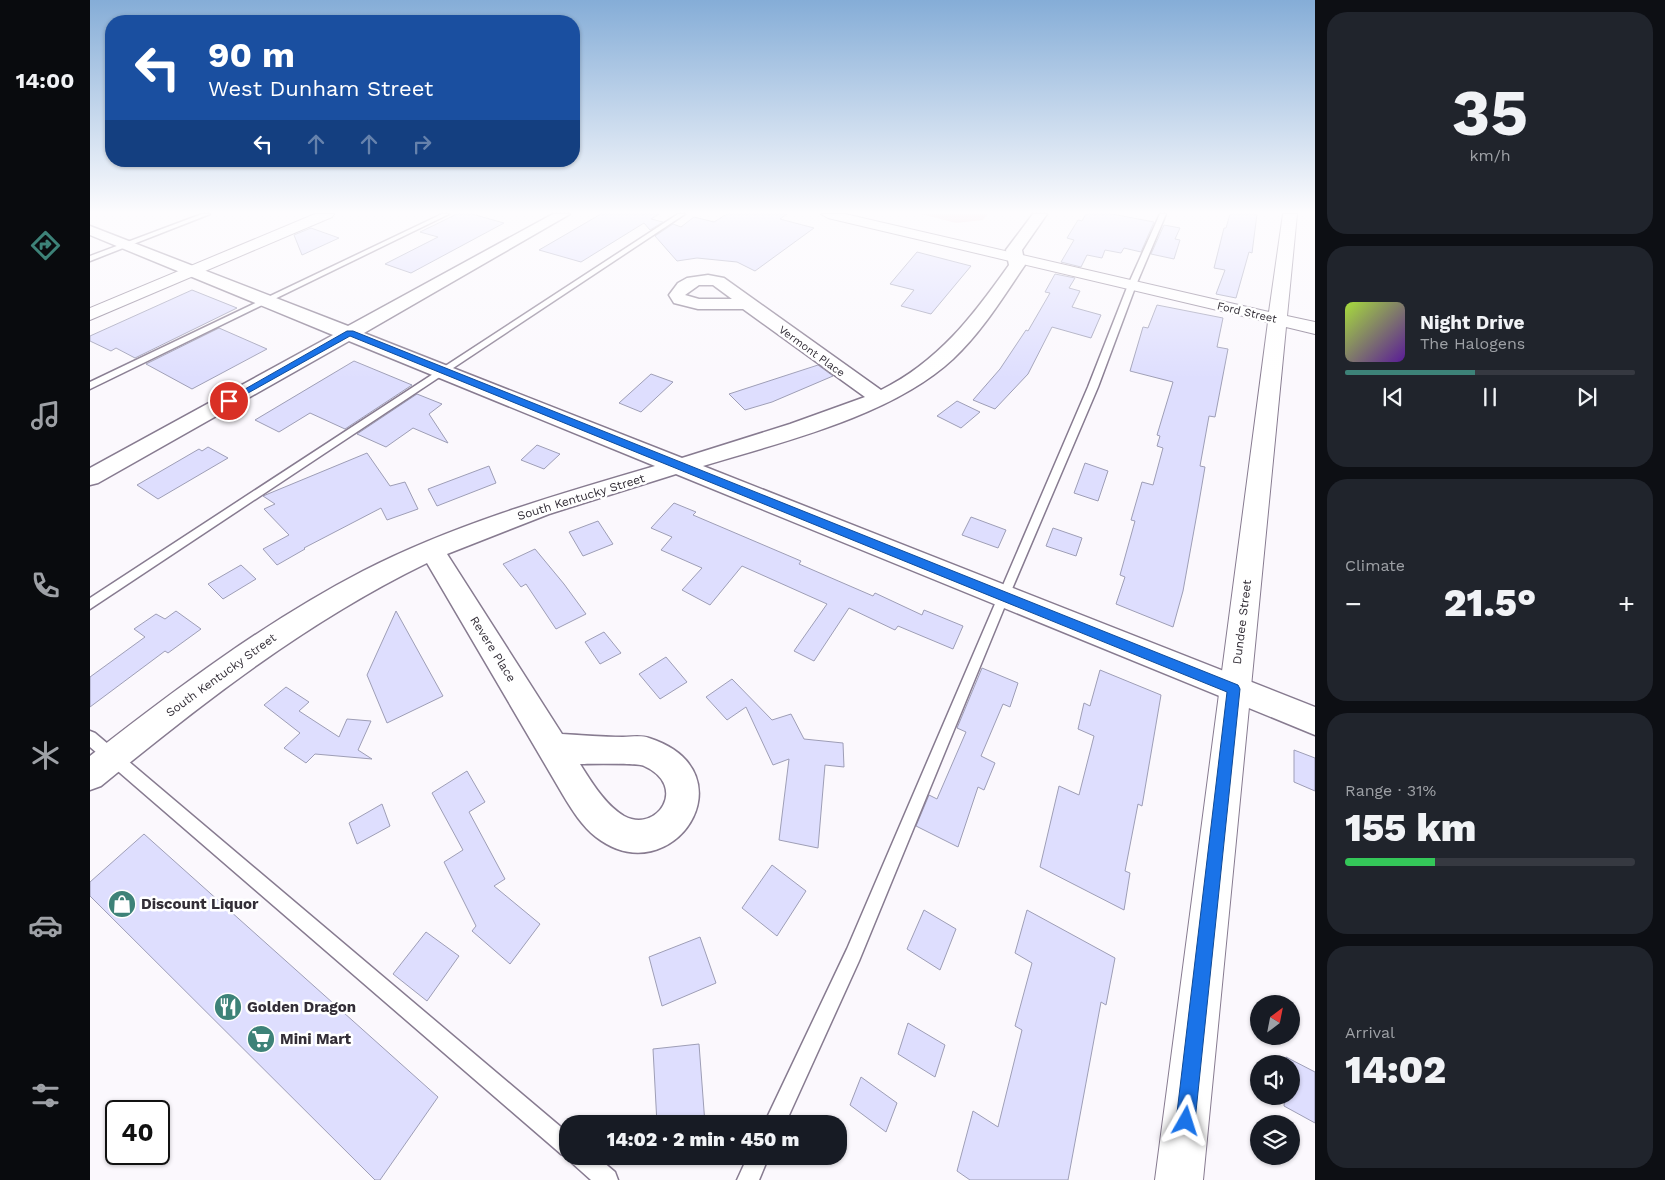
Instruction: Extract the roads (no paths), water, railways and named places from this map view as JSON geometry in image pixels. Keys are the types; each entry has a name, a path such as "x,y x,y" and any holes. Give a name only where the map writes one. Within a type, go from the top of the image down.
{"street":[{"path":"187,269 445,370 680,467 1315,721"},
{"path":"90,315 197,269"},
{"path":"90,478 464,269"},
{"name":"South Kentucky Street","path":"90,775 234,662 300,619 356,586 432,550 523,514 680,467 846,413 878,397 932,367 952,351 970,332 1014,269"},
{"name":"Ford Street","path":"1063,269 1315,328"},
{"name":"Dundee Street","path":"1179,1180 1284,269"},
{"name":"Vermont Place","path":"747,304 878,397"},
{"name":"Revere Place","path":"432,550 554,748"}],"lane":[{"path":"90,386 331,269"},
{"path":"90,604 598,269"},
{"path":"778,1115 852,955 1093,387 1139,269"},
{"path":"90,738 559,1138"},
{"path":"590,1165 607,1180"},
{"path":"748,1180 755,1165"}],"place":[{"name":"Discount Liquor","path":"122,904"},
{"name":"Golden Dragon","path":"228,1007"},
{"name":"Mini Mart","path":"261,1039"}]}
